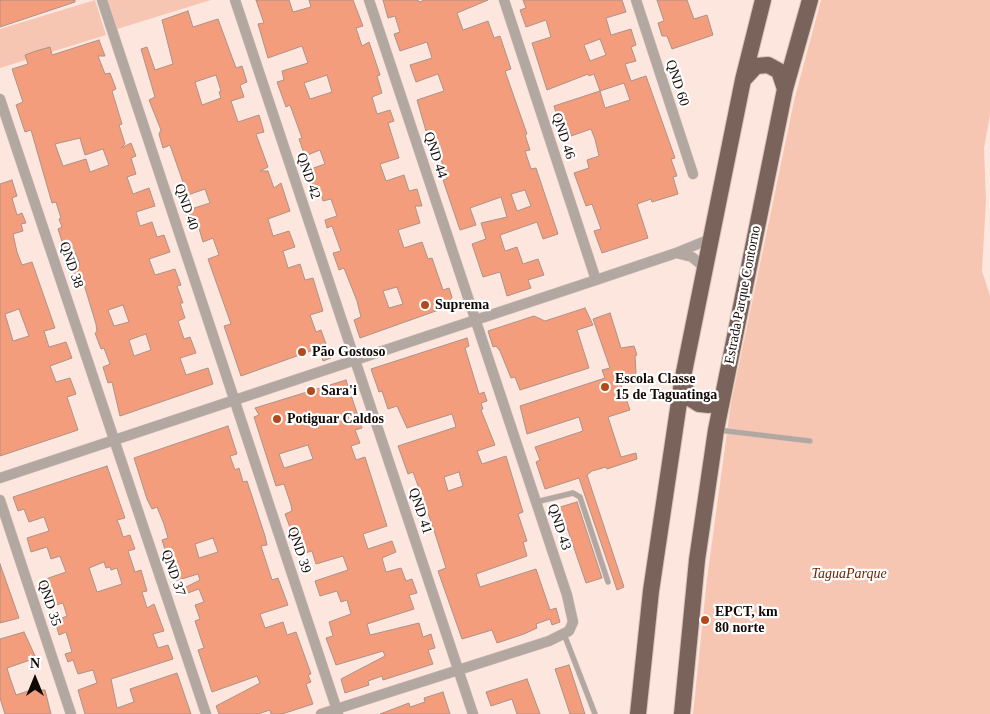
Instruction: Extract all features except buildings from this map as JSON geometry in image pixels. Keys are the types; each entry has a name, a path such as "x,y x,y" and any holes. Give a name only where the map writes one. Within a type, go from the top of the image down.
{"highway":[{"path":"638,714 651,591 682,382 743,80 763,0"},
{"name":"Estrada Parque Contorno","path":"682,714 697,560 716,430 785,89 810,0"},
{"path":"743,80 756,66 768,65 779,71 785,89"},
{"path":"682,382 691,398 699,404 709,405 723,395"}],"street":[{"name":"QND 40","path":"102,0 236,400"},
{"name":"QND 42","path":"235,0 356,361"},
{"name":"QND 44","path":"369,0 476,320"},
{"name":"QND 46","path":"504,0 596,280"},
{"name":"QND 60","path":"636,0 693,174"},
{"name":"QND 38","path":"0,99 114,440"},
{"path":"0,478 356,361 676,253 710,239"},
{"path":"676,253 692,258 705,268"},
{"name":"QND 43","path":"476,320 572,612 573,625 564,634"},
{"name":"QND 41","path":"356,361 473,714"},
{"name":"QND 39","path":"236,400 338,711"},
{"name":"QND 37","path":"114,440 206,714"},
{"name":"QND 35","path":"0,500 71,714"},
{"path":"321,714 338,711 564,634"}],"lane":[{"path":"716,430 810,441"},
{"path":"536,502 570,494 580,497 608,582"},
{"path":"564,634 595,714"}],"green space":[{"path":"95,0 106,35 0,68 0,29"},
{"path":"108,0 211,0 117,29"},
{"name":"TaguaParque","path":"821,0 990,0 990,115 984,148 986,200 982,271 990,296 990,714 693,714 707,579 731,403 794,101"}],"place":[{"name":"Suprema","path":"425,305"},
{"name":"Pão Gostoso","path":"302,352"},
{"name":"Escola Classe 15 de Taguatinga","path":"605,387"},
{"name":"Sara'i","path":"311,391"},
{"name":"Potiguar Caldos","path":"277,419"},
{"name":"EPCT, km 80 norte","path":"705,620"}]}
